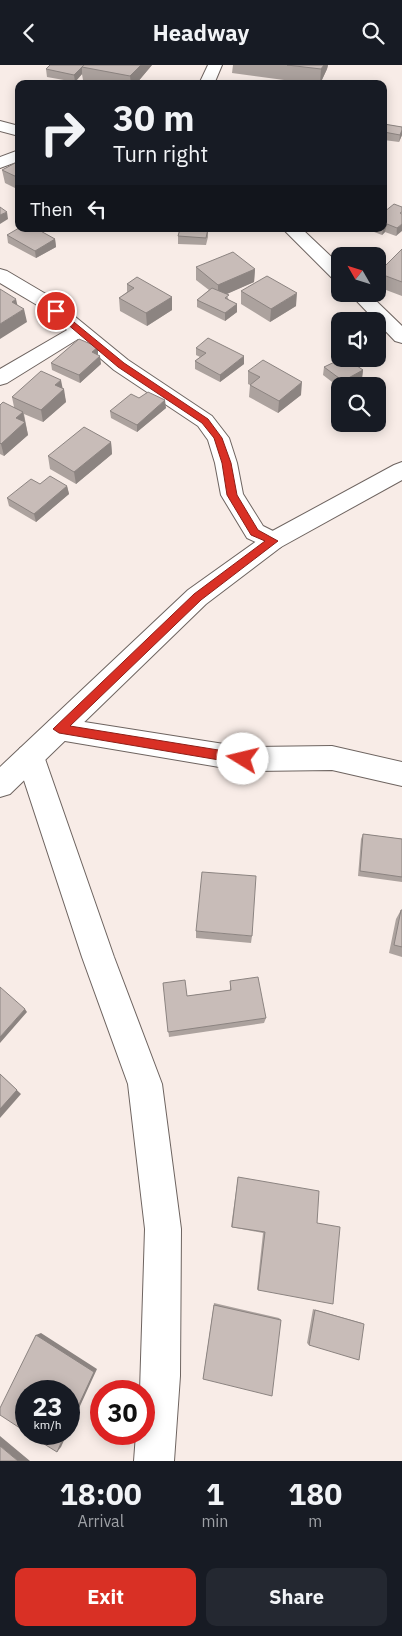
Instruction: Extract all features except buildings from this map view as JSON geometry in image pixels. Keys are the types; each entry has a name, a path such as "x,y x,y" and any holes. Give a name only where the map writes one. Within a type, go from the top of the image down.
{"street":[{"path":"208,80 215,65"},
{"path":"0,126 15,130"},
{"path":"0,163 15,157"},
{"path":"295,232 331,266"},
{"path":"0,275 44,301 121,365 205,421 218,438 226,463 232,495 255,532 273,541"},
{"path":"368,303 402,337"},
{"path":"0,378 80,330"},
{"path":"0,785 197,597 273,541 399,475"},
{"path":"59,729 243,759 332,758 402,774"},
{"path":"30,756 98,957 145,1084 163,1229 161,1376 154,1461"}],"route":[{"path":"56,311 121,365 205,421 218,438 226,463 232,495 255,532 273,541 197,597 59,729 243,759"}]}
